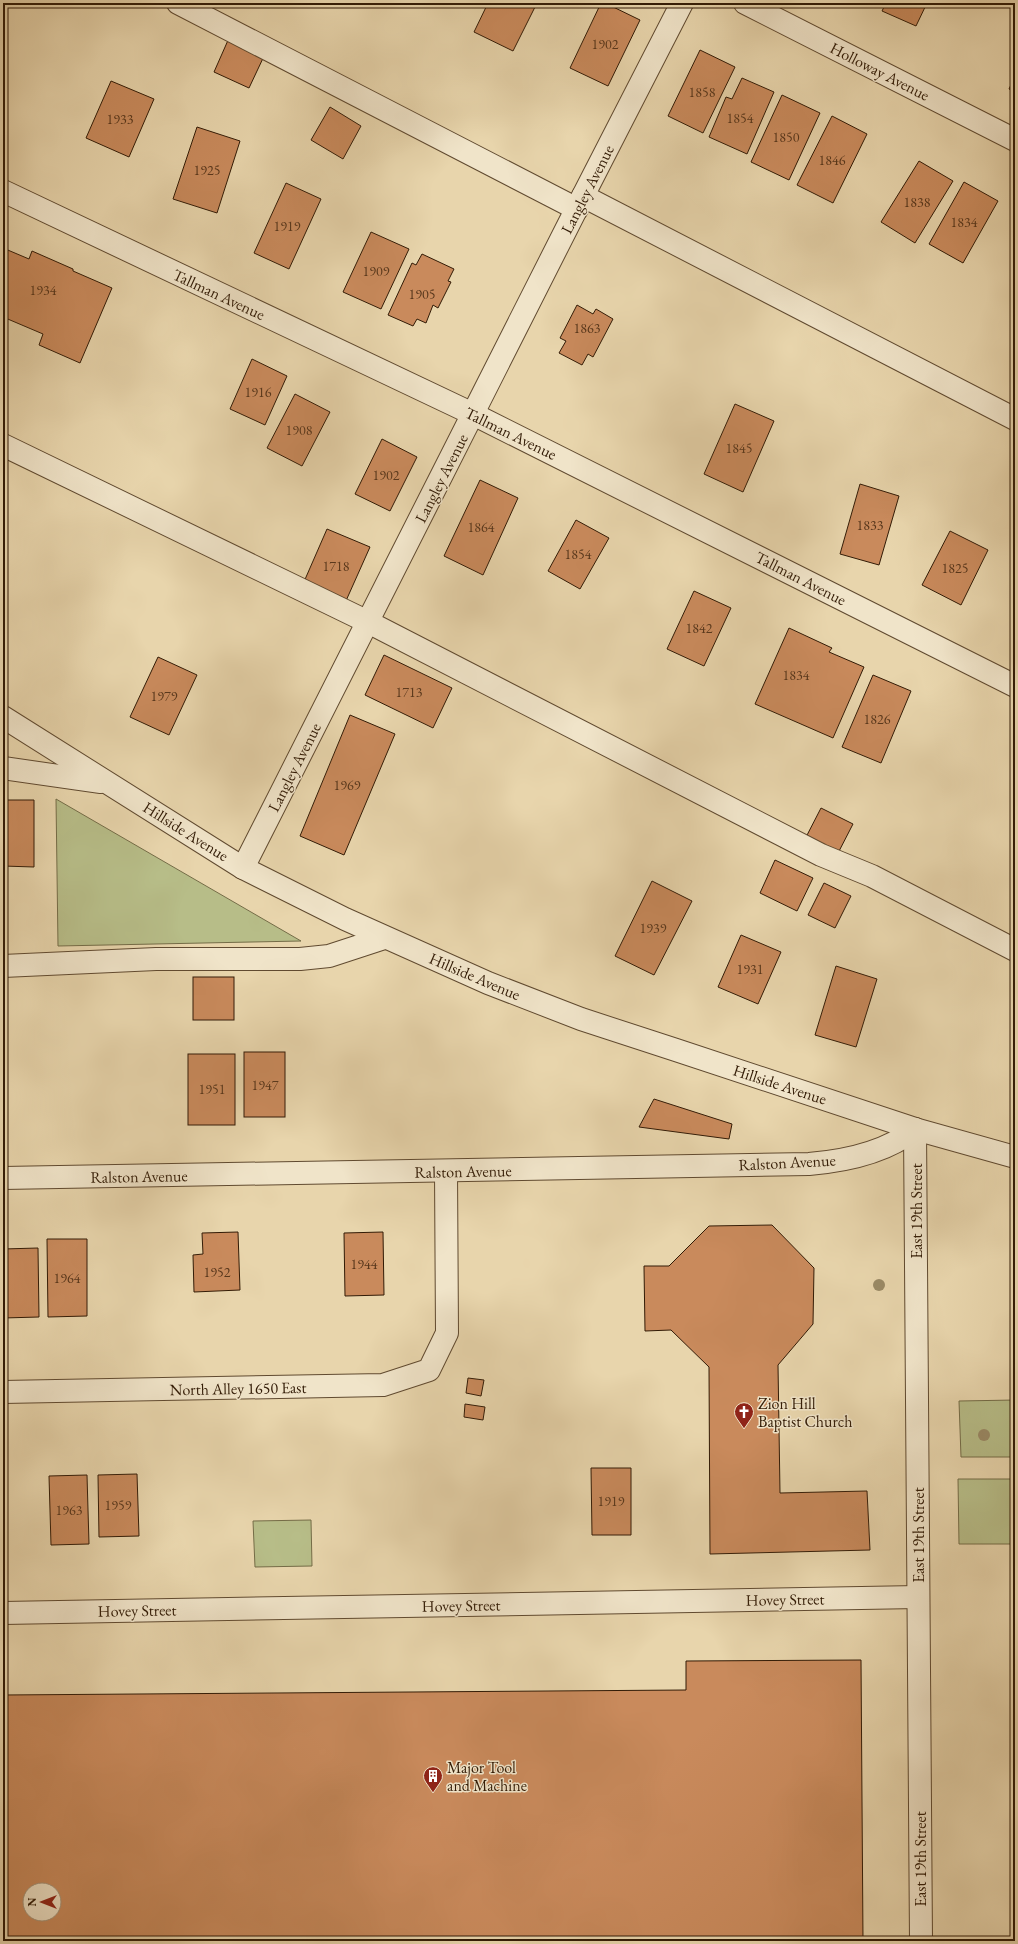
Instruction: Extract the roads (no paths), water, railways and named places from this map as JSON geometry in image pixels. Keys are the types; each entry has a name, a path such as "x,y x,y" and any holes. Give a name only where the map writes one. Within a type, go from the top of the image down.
{"street":[{"path":"178,3 1015,418"},
{"name":"Langley Avenue","path":"244,868 682,3"},
{"name":"Holloway Avenue","path":"745,3 1015,140"},
{"name":"Tallman Avenue","path":"3,191 473,414 1015,686"},
{"path":"3,445 368,622 806,848 872,876 1015,950"},
{"name":"Hillside Avenue","path":"3,717 244,868 384,938 495,986 581,1019 915,1129 1015,1157"},
{"path":"3,768 108,782"},
{"path":"3,966 156,959 300,959 329,956 384,938"},
{"name":"Ralston Avenue","path":"3,1178 821,1163 846,1159 878,1149 909,1134 915,1129"},
{"name":"East 19th Street","path":"915,1129 921,1941"},
{"name":"Hillside Avenue","path":"985,1149 1015,1144"},
{"name":"North Alley 1650 East","path":"3,1392 383,1385 429,1370 447,1333 446,1171"},
{"name":"Hovey Street","path":"3,1613 918,1597"}],"place":[{"name":"Zion Hill Baptist Church","path":"744,1429"},
{"name":"Major Tool and Machine","path":"433,1793"}]}
